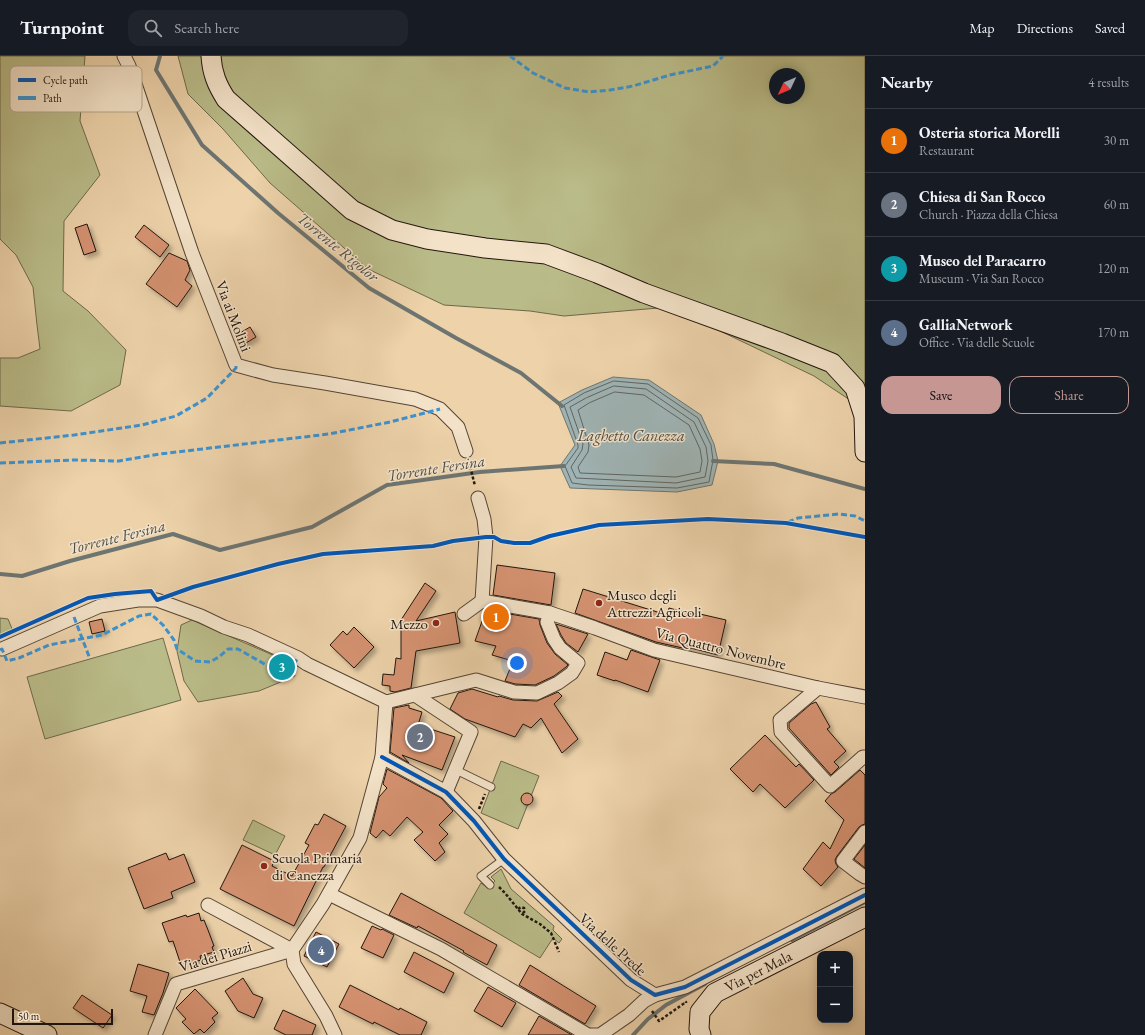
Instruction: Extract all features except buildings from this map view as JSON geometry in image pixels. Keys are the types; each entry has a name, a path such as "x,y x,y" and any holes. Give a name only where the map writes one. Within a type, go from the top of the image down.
{"main road":[{"path":"211,56 214,78 226,99 352,210 392,230 427,239 485,248 546,254 644,293 775,340 832,363 855,388 864,416 865,452"},
{"name":"Via per Mala","path":"700,1012 715,992 865,917"},
{"path":"700,1012 699,1029 701,1035"},
{"path":"0,1013 47,1035"}],"street":[{"name":"Via ai Molini","path":"124,56 129,66"},
{"name":"Via ai Molini","path":"142,105 192,253 236,365 273,375 415,399 440,409 458,427 466,451"},
{"path":"464,614 482,601 486,537 484,519 478,498"},
{"path":"2,649 100,606 138,600 157,600 248,635 386,702 476,680 514,692 537,693 558,683 572,673 578,662 560,648 554,639 547,622 550,613"},
{"name":"Via Quattro Novembre","path":"482,601 550,613 654,650 818,688 865,696"},
{"path":"818,688 780,720 781,732 830,786 863,757 865,757"},
{"path":"415,695 471,732 446,792"},
{"path":"335,1035 326,1016 294,964 292,950 323,904 360,838 382,758 386,702"},
{"name":"Via delle Prede","path":"382,758 446,792 474,822 504,858 630,980 655,995"},
{"path":"865,832 843,861 865,877"},
{"path":"329,894 440,949 588,1035"},
{"path":"591,1035 600,1035 629,1015 644,1001 655,995 684,987 865,895"},
{"path":"208,905 292,950"},
{"name":"Via dei Piazzi","path":"155,1035 176,984 292,950"}],"lane":[{"path":"456,770 491,787"},
{"path":"492,884 481,876 504,858"}],"path":[{"path":"466,451 478,498"},
{"path":"492,884 505,893 522,914 540,924 551,933 559,952"},
{"path":"518,909 521,907 524,908 525,911 522,914"},
{"path":"650,1009 659,1021 686,1002 690,1010 700,1012"}],"green space":[{"path":"0,56 85,56 84,66 10,66 10,112 81,112 80,121 100,175 64,221 63,291 88,311 126,350 120,385 71,411 0,406 0,358 18,358 40,349 33,287 16,255 0,239"},
{"path":"178,56 865,56 865,410 814,376 670,307 564,316 530,311 444,305 368,269 270,183 223,129 188,94"},
{"path":"0,618 8,619 13,631 0,637"},
{"path":"192,620 291,663 295,676 259,691 198,702 184,681 177,651 181,625"},
{"path":"163,638 181,700 45,739 27,677"},
{"path":"501,761 539,776 518,829 481,813"},
{"path":"253,820 285,836 275,855 243,840"},
{"path":"501,869 511,889 554,926 553,930 562,939 559,943 553,938 540,958 464,913 481,883 488,888 495,881 491,877"}],"water":[{"name":"Laghetto Canezza","path":"613,377 649,380 701,415 714,444 718,461 712,485 677,492 570,488 560,466 575,445 558,403 582,390"}],"waterway":[{"name":"Torrente Rigolor","path":"160,56 156,70 202,145 278,213 369,288 521,373 562,406"},
{"name":"Torrente Fersina","path":"713,461 774,464 865,489"},
{"name":"Torrente Fersina","path":"0,574 22,576 70,561 173,534 220,550 312,527 387,485 480,472 564,466"},
{"path":"792,940 865,902"},
{"path":"633,1035 648,1019 666,1005 705,984"}],"marked path":[{"path":"510,56 533,73 565,88 589,92 633,86 670,75 713,66 723,56"},
{"path":"0,443 74,435 142,425 176,416 207,398 236,368 236,365"},
{"path":"0,463 75,460 119,461 160,454 329,434 390,422 440,409"},
{"path":"788,522 798,518 839,514 855,516 865,521"},
{"path":"0,650 2,649 7,661 19,658 49,645 102,635 139,616 151,614 163,625 174,640 177,649 195,661 210,662 219,657 228,649 238,649 268,666 292,666 298,658"},
{"path":"74,617 90,659"}],"cycle path":[{"path":"0,637 88,598 151,591 157,600 193,587 278,564 323,554 433,546 453,541 486,537 494,537 501,541 514,543 530,543 550,536 599,525 708,519 786,523 865,537"},
{"path":"382,757 446,792 474,821 504,859 631,980 655,995 685,987 865,895"}],"place":[{"name":"Museo degli Attrezzi Agricoli","path":"599,603"},
{"name":"Osteria storica Morelli","path":"496,617"},
{"name":"Mezzo","path":"436,623"},
{"name":"Museo del Paracarro","path":"282,667"},
{"name":"Chiesa di San Rocco","path":"420,737"},
{"name":"Scuola Primaria di Canezza","path":"264,866"},
{"name":"GalliaNetwork","path":"321,950"}]}
